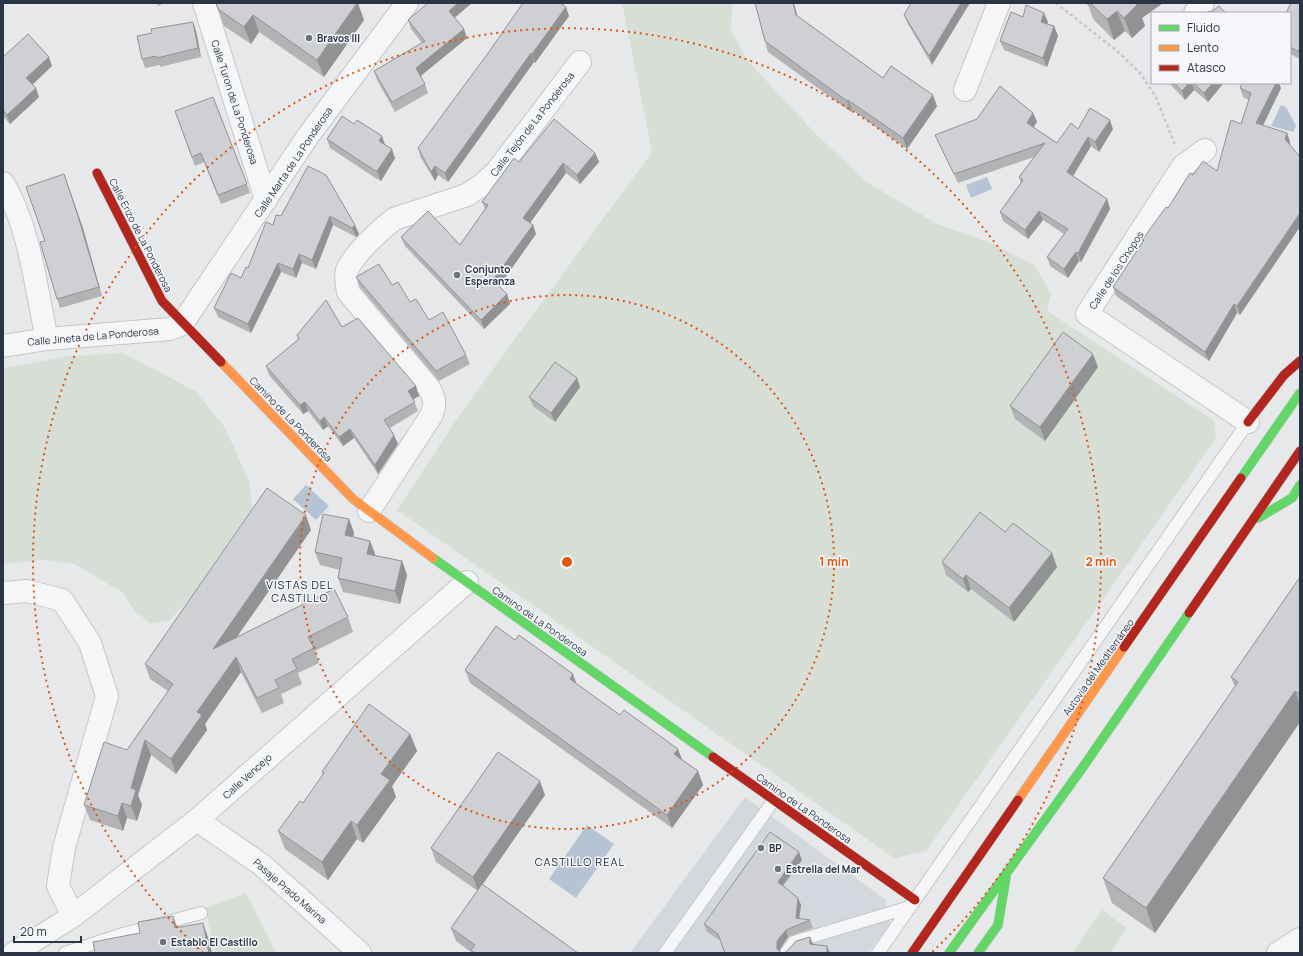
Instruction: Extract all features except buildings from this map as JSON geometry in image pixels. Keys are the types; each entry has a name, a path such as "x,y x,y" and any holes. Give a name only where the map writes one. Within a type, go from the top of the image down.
{"main road":[{"name":"Calle Erizo de La Ponderosa","path":"97,173 162,301 182,324"},
{"name":"Camino de La Ponderosa","path":"182,324 354,499 369,511 466,582 774,800 913,903"},
{"path":"1248,422 1284,375 1300,361"},
{"name":"Autovía del Mediterráneo","path":"912,953 1300,393"},
{"path":"949,953 1083,767 1300,451"},
{"path":"1250,523 1292,498 1300,485"},
{"path":"978,953 998,925 1007,873"}],"street":[{"name":"Calle Turon de La Ponderosa","path":"204,3 266,200"},
{"name":"Calle Marta de La Ponderosa","path":"182,324 308,136 407,3"},
{"path":"965,90 998,3"},
{"path":"1196,12 1203,3"},
{"name":"Calle Tejón de La Ponderosa","path":"369,511 431,416 435,399 429,388 348,292 345,279 348,270 354,259 385,226 394,220 467,195 482,185 497,171 580,62"},
{"name":"Calle de los Chopos","path":"1205,150 1183,166 1087,314 1248,422"},
{"path":"3,183 9,192 25,235 46,339"},
{"name":"Calle Jineta de La Ponderosa","path":"3,346 46,339 170,329 182,324"},
{"name":"Calle Vencejo","path":"21,951 72,916 197,820 466,582"},
{"path":"3,593 27,591 62,600 90,644 107,696 64,848 59,879 58,886 72,916"},
{"name":"Pasaje Prado Marina","path":"197,820 262,865 360,953"},
{"path":"1278,953 1300,939"}],"lane":[{"path":"878,953 1248,422"},
{"path":"665,953 774,800"},
{"path":"786,953 794,942 913,903"},
{"path":"65,953 123,934 201,913"}],"path":[{"path":"1056,3 1117,51 1140,73 1156,97 1183,166"}],"shaded area":[{"path":"622,3 732,3 731,30 747,60 813,131 865,181 937,224 993,244 1034,265 1051,293 1047,311 1214,421 1216,438 926,851 894,858 397,510 461,413 652,152"},
{"path":"123,353 195,391 224,426 249,481 252,508 191,597 169,621 150,623 136,612 123,593 75,564 43,560 3,564 3,368 71,356"},
{"name":"BP","path":"745,797 886,900 890,924 868,953 630,953"},
{"path":"246,893 276,953 215,953 205,908"},
{"path":"1102,910 1127,928 1110,953 1072,953"}],"water":[{"path":"1281,105 1286,107 1296,126 1293,132 1271,126"},
{"path":"987,177 992,189 971,198 966,185"},
{"path":"306,485 329,506 316,520 293,499"},
{"path":"587,825 614,844 576,898 549,879"}],"traffic: fast":[{"path":"1241,478 1300,393"},
{"path":"1258,518 1292,498 1300,485"},
{"path":"433,558 713,757"},
{"path":"949,953 1083,767 1189,613"},
{"path":"978,953 998,925 1006,877"}],"traffic: slow":[{"path":"221,362 353,499 433,558"},
{"path":"1018,800 1124,647"}],"traffic: jam":[{"path":"97,173 162,301 221,362"},
{"path":"1248,422 1284,375 1300,361"},
{"path":"1189,613 1300,451"},
{"path":"1124,647 1241,478"},
{"path":"713,757 915,900"},
{"path":"912,953 1018,800"}],"place":[{"name":"Bravos III","path":"309,38"},
{"name":"Conjunto Esperanza","path":"457,275"},
{"name":"BP","path":"761,848"},
{"name":"Estrella del Mar","path":"778,869"},
{"name":"Establo El Castillo","path":"163,942"}],"district":[{"name":"VISTAS DEL CASTILLO","path":"300,591"},
{"name":"CASTILLO REAL","path":"580,862"}]}
